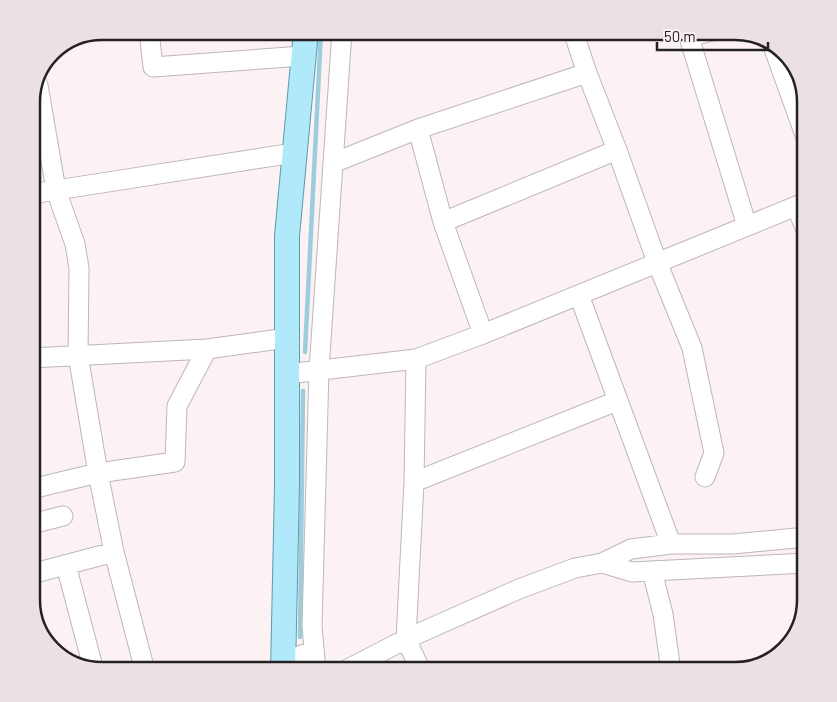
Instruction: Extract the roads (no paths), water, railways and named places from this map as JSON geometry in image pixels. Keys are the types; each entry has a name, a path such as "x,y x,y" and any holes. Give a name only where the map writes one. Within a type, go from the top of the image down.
{"main road":[{"path":"284,662 287,236 305,40"}],"street":[{"path":"150,40 153,68 303,56"},
{"path":"315,662 312,626 319,370 341,40"},
{"path":"576,40 657,262 692,348 714,453 705,477"},
{"path":"690,40 747,226"},
{"path":"776,55 797,113"},
{"path":"333,163 418,129 587,73"},
{"path":"418,129 443,222 483,334"},
{"path":"40,130 56,190 75,244 79,268 78,355 98,474 114,552 143,662"},
{"path":"443,222 616,150"},
{"path":"40,193 294,153"},
{"path":"287,374 416,359 483,334 797,206"},
{"path":"578,295 671,544"},
{"path":"40,357 207,349 287,338"},
{"path":"40,485 176,462 177,406 207,349"},
{"path":"416,359 414,482 406,639 417,662"},
{"path":"414,482 617,401"},
{"path":"40,522 63,516"},
{"path":"361,662 406,639 519,589 576,568 602,563 631,549 671,544 733,544 797,538"},
{"path":"40,572 114,552"},
{"path":"602,563 632,572 797,564"},
{"path":"66,565 91,661"},
{"path":"652,572 663,614 670,662"},
{"path":"292,662 314,651"}],"waterway":[{"path":"305,352 321,40"},
{"path":"300,637 303,391"}]}
